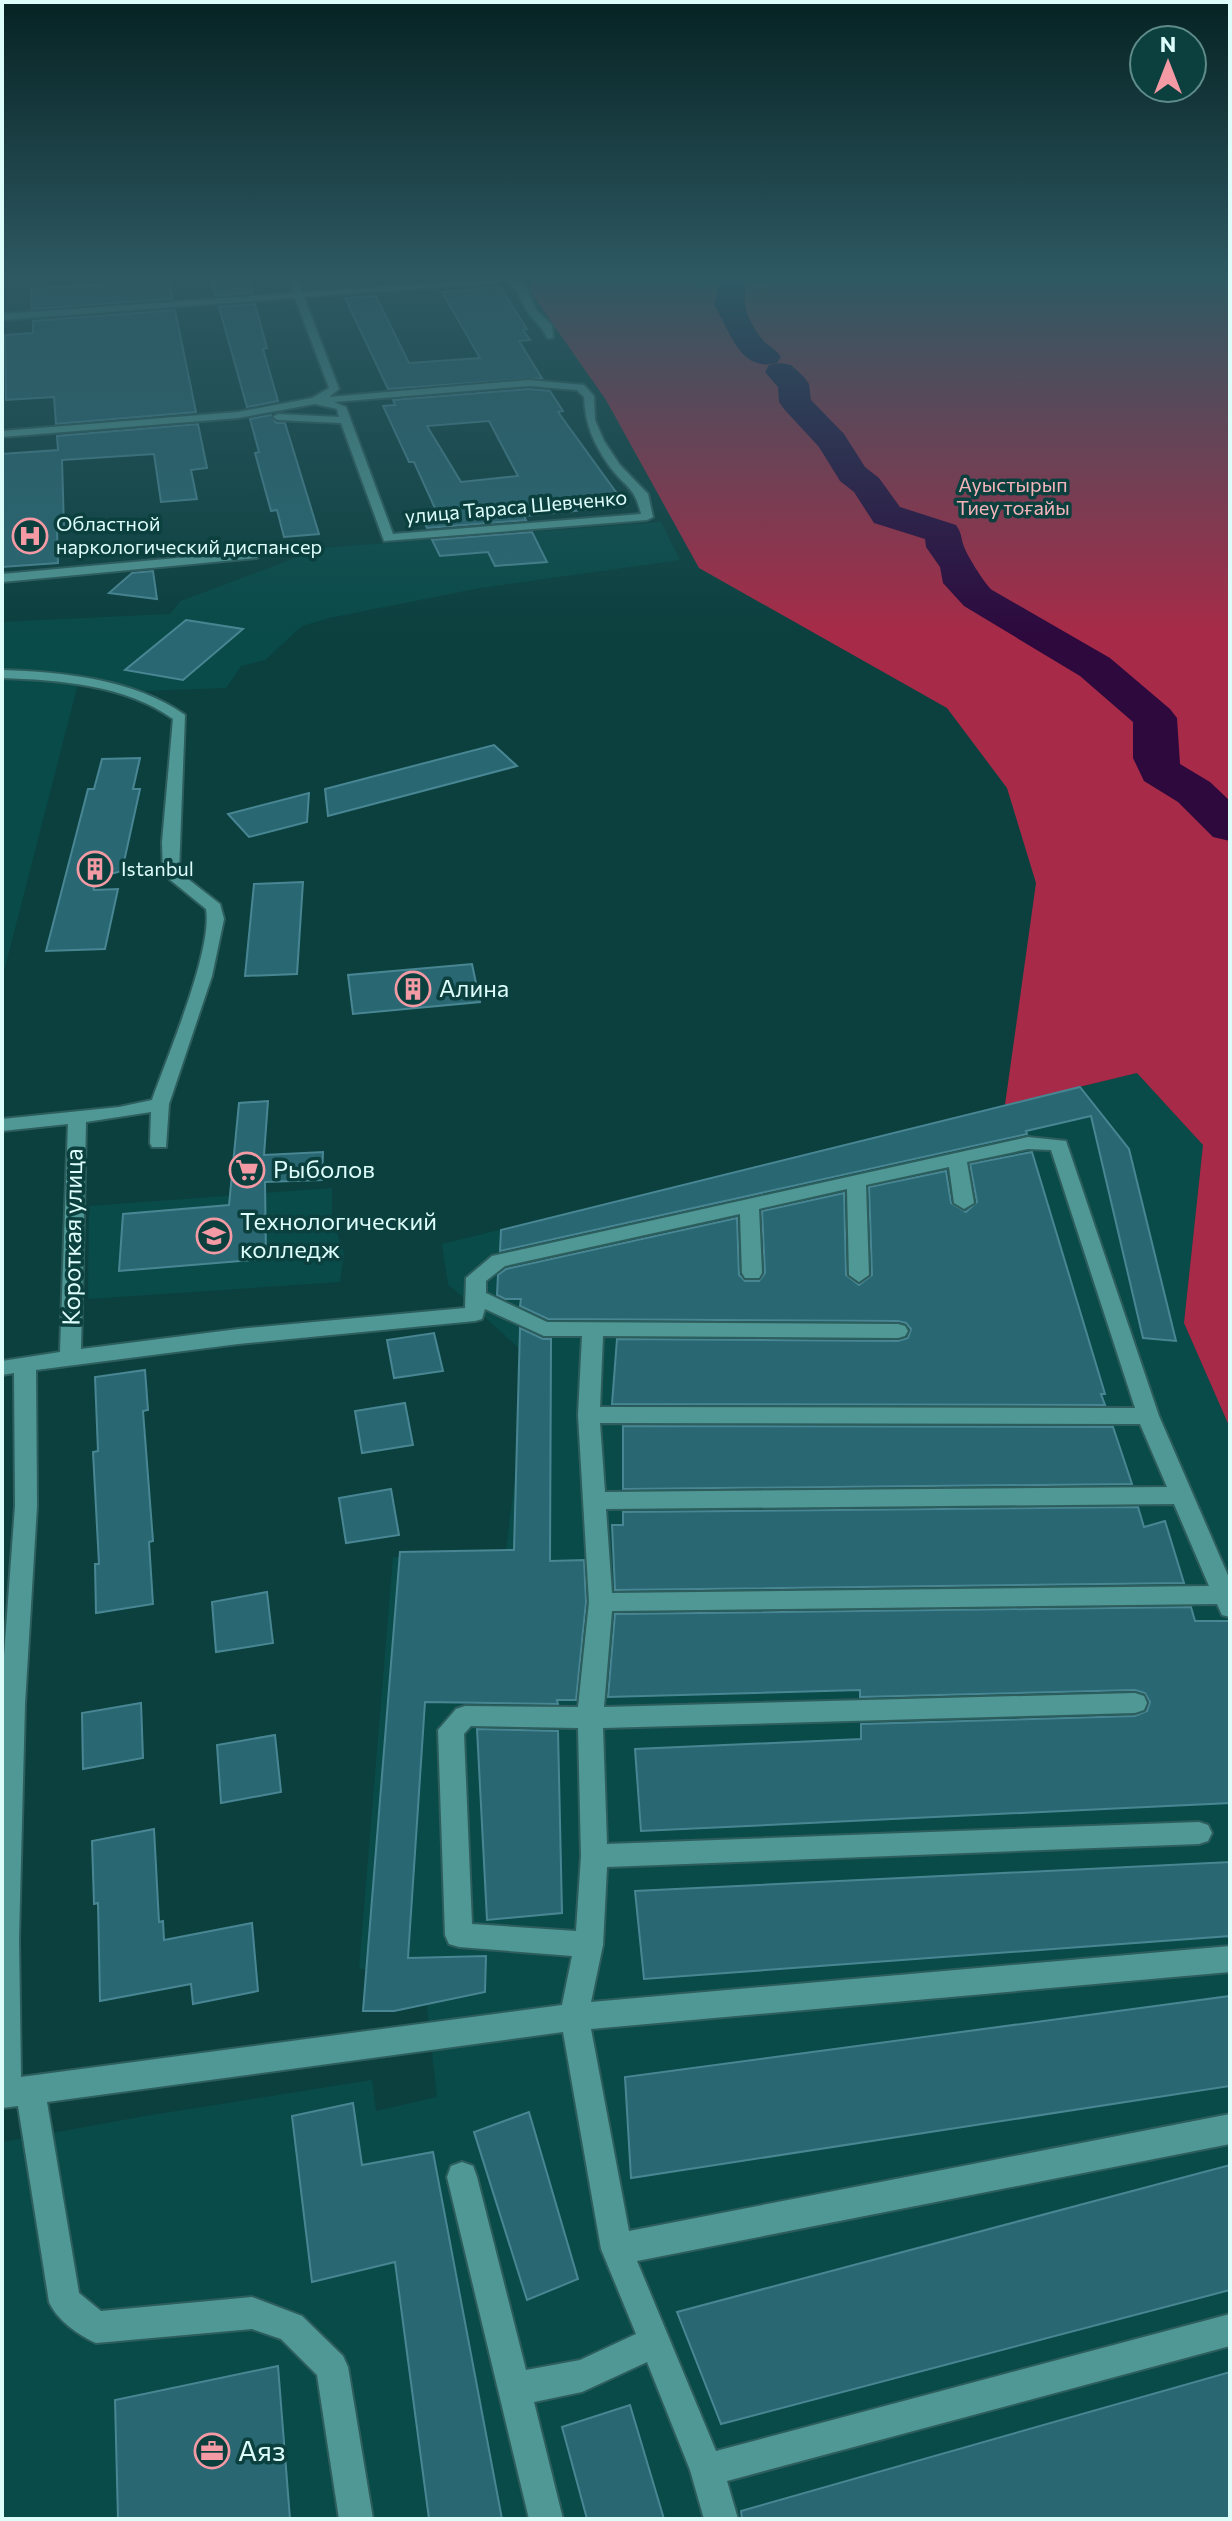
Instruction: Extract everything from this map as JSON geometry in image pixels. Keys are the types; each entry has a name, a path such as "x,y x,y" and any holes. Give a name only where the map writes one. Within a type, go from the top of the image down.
{"street":[{"path":"2,434 238,415 320,398"},
{"name":"улица Тараса Шевченко","path":"315,401 355,398"},
{"name":"улица Тараса Шевченко","path":"346,420 388,538 647,517 642,494 616,467 599,441 590,420 589,398"},
{"path":"238,415 346,420 341,407 315,401"},
{"path":"2,578 253,555"},
{"path":"2,674 60,678 102,687 169,707 180,718 170,842 171,874 214,907 216,919 204,976 160,1104 159,1143"},
{"path":"2,1125 77,1118 160,1104"},
{"name":"Короткая улица","path":"70,1357 77,1118"},
{"path":"475,1305 476,1278 499,1261 1028,1143 1059,1145 1148,1416 1227,1602 601,1602"},
{"path":"957,1159 964,1203"},
{"path":"856,1182 859,1275"},
{"path":"749,1206 752,1273"},
{"path":"356,2519 332,2367 291,2327 252,2313 96,2327 65,2302 13,2091 5,1939 13,1704 26,1506 14,1366 475,1305 544,1329 898,1331"},
{"path":"593,1331 589,1415 601,1602 590,1718 594,1856 589,1945 579,1981 575,2017 617,2249 707,2470 721,2519"},
{"path":"589,1415 1148,1416"},
{"path":"594,1501 1183,1495"},
{"path":"589,1945 459,1935 451,1730 465,1716 590,1718 1135,1703"},
{"path":"594,1856 1199,1833"},
{"path":"13,2091 575,2017 1230,1959"},
{"path":"617,2249 1230,2129"},
{"path":"462,2177 546,2519"},
{"path":"707,2470 1230,2330"},
{"path":"514,2389 582,2376 655,2342"}],"shaded area":[{"path":"661,522 680,560 480,588 329,618 302,626 265,660 241,666 226,688 139,691 80,676 2,979 2,622 170,614 181,601 322,548"},
{"path":"1137,1073 1203,1145 1184,1323 1230,1428 1230,2519 2,2519 2,2142 372,2080 376,2111 437,2097 425,1988 359,1968 393,1557 506,1551 530,1358 448,1284 442,1244"},
{"name":"Технологический колледж","path":"332,1188 332,1218 344,1254 340,1282 88,1299 89,1206"}],"green space":[{"name":"Ауыстырып Тиеу тоғайы","path":"604,398 1230,398 1230,1428 1184,1323 1203,1145 1137,1073 1005,1105 1036,883 1007,788 947,708 699,568"}],"building":[{"path":"6,398 44,398 6,400"},
{"path":"54,398 193,398 196,412 56,424"},
{"path":"244,398 277,398 278,401 247,407"},
{"path":"422,398 554,398 563,411 558,412 626,506 524,516 526,520 427,528 421,516 438,515 414,462 409,462 383,406 395,405 393,400","holes":["489,421 518,476 461,482 427,426"]},
{"path":"271,415 276,423 285,423 319,534 284,537 277,510 271,511 255,453 259,452 250,419"},
{"path":"198,424 207,468 191,470 197,499 161,502 154,454 62,460 64,528 57,529 58,563 2,567 2,454 58,450 57,436"},
{"path":"532,532 547,562 495,566 488,552 440,556 432,540"},
{"path":"153,571 157,599 109,593 132,573"},
{"path":"186,620 243,629 183,680 125,670"},
{"path":"494,745 517,766 328,816 325,789"},
{"name":"Istanbul","path":"140,758 133,789 140,789 122,871 92,879 94,890 118,889 105,949 46,951 88,789 94,789 102,759"},
{"path":"309,793 307,822 249,837 228,814"},
{"path":"303,882 297,974 245,976 254,884"},
{"name":"Алина","path":"472,964 480,1002 353,1014 348,975"},
{"path":"1080,1087 1129,1149 1176,1341 1143,1338 1091,1116 1026,1131 1027,1134 500,1251 501,1230"},
{"path":"268,1101 264,1155 323,1152 322,1180 265,1182 266,1259 119,1271 123,1214 229,1205 239,1103"},
{"path":"1032,1152 1105,1394 1101,1394 1105,1405 612,1404 617,1339 898,1341 908,1338 911,1329 906,1323 898,1321 548,1319 520,1306 521,1299 505,1299 497,1295 498,1275 506,1269 737,1218 739,1275 745,1281 759,1281 765,1273 762,1211 844,1193 846,1275 859,1285 872,1275 869,1187 946,1171 951,1203 966,1212 977,1202 970,1164"},
{"path":"520,1328 543,1339 551,1339 550,1561 584,1560 586,1602 576,1700 557,1700 558,1704 425,1702 408,1958 486,1956 485,1992 394,2011 363,2011 400,1552 514,1550"},
{"path":"434,1333 443,1371 394,1378 387,1340"},
{"path":"145,1370 148,1410 143,1411 153,1541 149,1542 153,1604 96,1613 95,1564 99,1564 93,1452 98,1451 95,1377"},
{"path":"405,1403 413,1445 362,1453 355,1411"},
{"path":"623,1426 1113,1427 1132,1484 623,1489"},
{"path":"391,1489 399,1535 346,1543 339,1498"},
{"path":"1138,1507 1144,1527 1165,1521 1184,1583 615,1590 612,1525 623,1525 623,1512"},
{"path":"267,1592 273,1643 216,1652 212,1602"},
{"path":"1191,1607 1195,1621 1230,1621 1230,1803 641,1831 635,1749 861,1739 861,1724 1135,1716 1147,1711 1150,1702 1145,1693 1135,1690 860,1697 860,1690 608,1697 615,1614"},
{"path":"141,1703 143,1758 83,1769 82,1713"},
{"path":"477,1729 558,1731 562,1913 487,1920"},
{"path":"275,1735 281,1792 221,1803 217,1745"},
{"path":"154,1829 159,1922 163,1921 164,1940 252,1923 258,1991 193,2004 191,1984 100,2001 98,1903 94,1904 92,1841"},
{"path":"1230,1862 1230,1936 644,1979 635,1891"},
{"path":"1230,1996 1230,2086 631,2178 625,2077"},
{"path":"353,2103 362,2165 433,2152 502,2519 429,2519 395,2262 312,2282 292,2116"},
{"path":"529,2112 578,2279 527,2300 474,2132"},
{"path":"1230,2165 1230,2290 721,2424 677,2312"},
{"path":"278,2366 290,2519 118,2519 115,2400"},
{"path":"1230,2372 1230,2519 742,2519 741,2511"},
{"path":"630,2405 664,2519 587,2519 562,2427"}],"waterway":[{"path":"795,398 815,426 832,441 852,474 867,485 887,515 943,533 945,547 959,567 962,583 978,598 1095,667 1155,718 1155,758 1160,771 1194,792 1230,827"}],"place":[{"name":"Областной наркологический диспансер","path":"30,536"},
{"name":"Istanbul","path":"95,869"},
{"name":"Алина","path":"413,989"},
{"name":"Рыболов","path":"247,1170"},
{"name":"Технологический колледж","path":"214,1236"},
{"name":"Аяз","path":"212,2451"}]}
